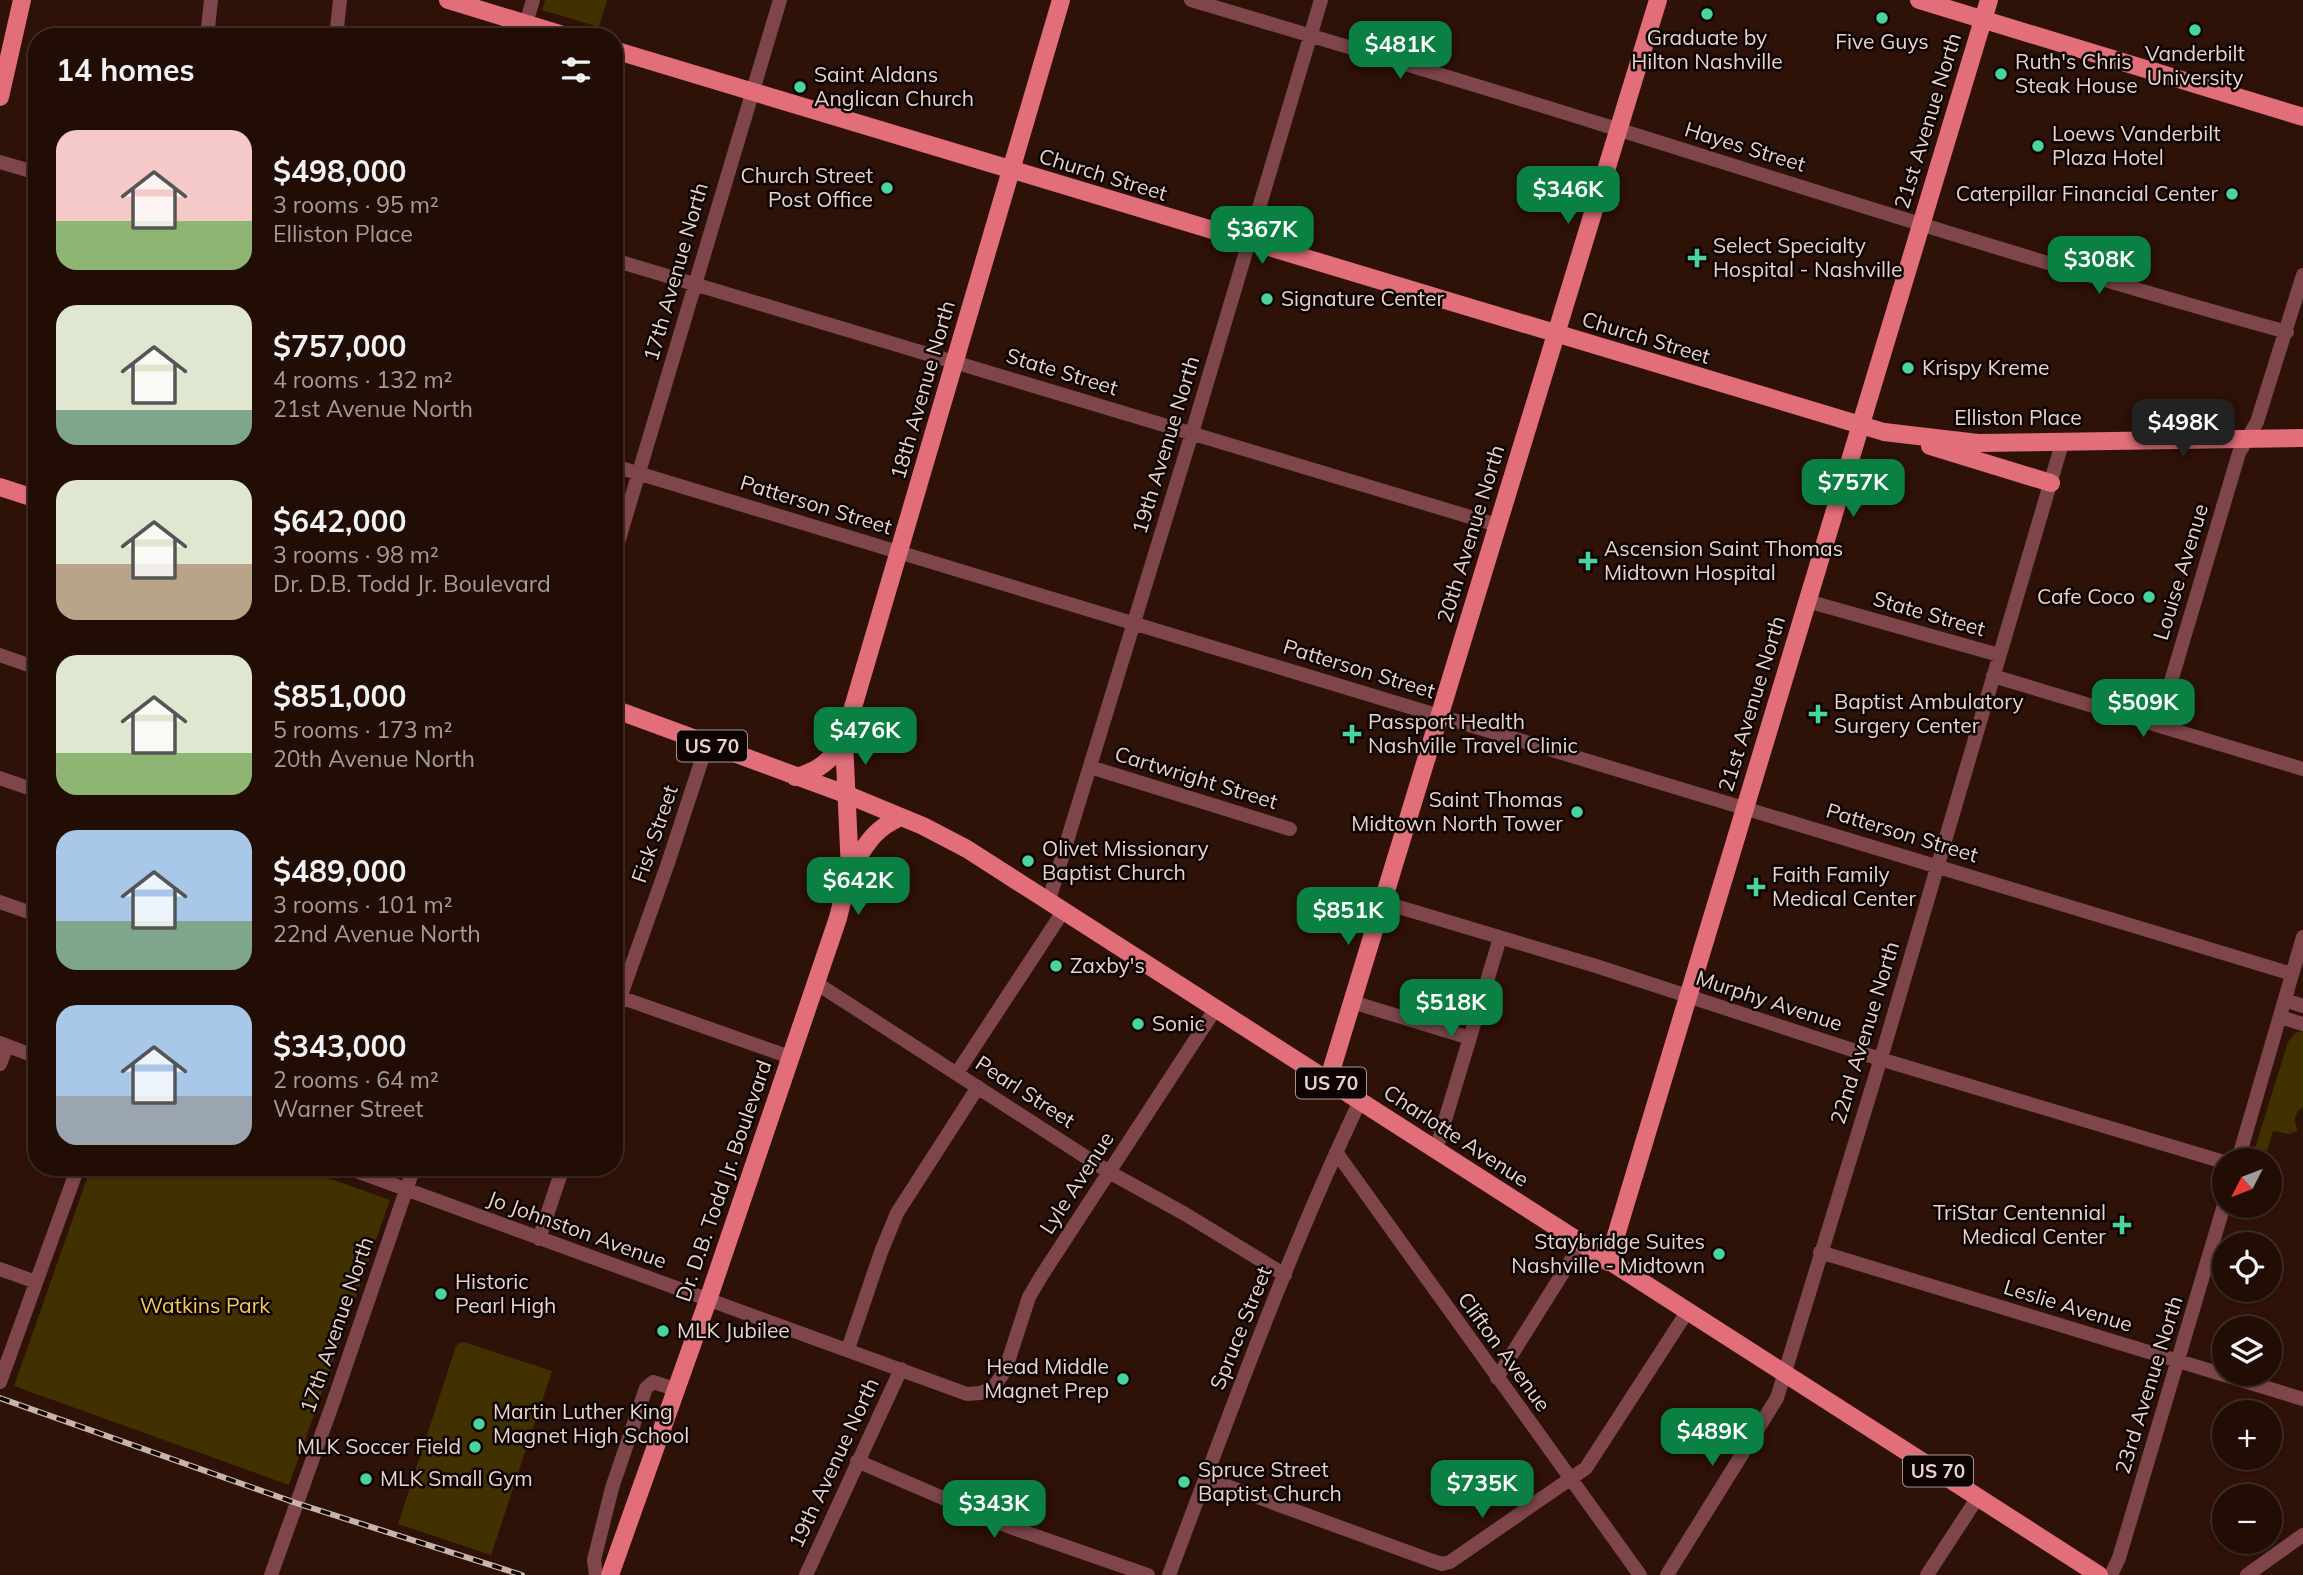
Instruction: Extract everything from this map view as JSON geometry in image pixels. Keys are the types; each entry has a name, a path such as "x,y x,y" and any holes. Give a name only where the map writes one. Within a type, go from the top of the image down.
{"main road":[{"path":"0,97 22,0"},
{"path":"448,0 542,28"},
{"name":"18th Avenue North","path":"848,795 844,741 1061,0"},
{"name":"20th Avenue North","path":"1328,1081 1657,0"},
{"path":"1919,0 2303,117"},
{"name":"21st Avenue North","path":"1608,1262 1989,0"},
{"name":"Church Street","path":"623,53 1860,426"},
{"name":"Elliston Place","path":"1860,426 1884,432 1978,443 2303,438"},
{"path":"1884,432 2051,483"},
{"path":"0,487 28,496"},
{"name":"Charlotte Avenue","path":"623,712 848,795 967,849 2099,1575"},
{"path":"795,776 811,773 822,766 833,757 844,741"},
{"name":"Dr. D.B. Todd Jr. Boulevard","path":"610,1575 708,1300 838,918 850,870 848,795"},
{"path":"850,870 873,833 901,817"}],"street":[{"path":"208,28 211,0"},
{"path":"337,28 340,0"},
{"path":"526,23 533,0"},
{"name":"17th Avenue North","path":"623,526 780,0"},
{"name":"Hayes Street","path":"1191,0 1921,224 2287,332"},
{"name":"19th Avenue North","path":"957,1073 1056,905 1090,767 1321,0"},
{"path":"0,162 28,170"},
{"name":"State Street","path":"623,263 1497,525"},
{"name":"Louise Avenue","path":"2158,725 2239,453 2257,422 2303,275"},
{"name":"22nd Avenue North","path":"1667,1575 1777,1398 2063,440"},
{"name":"Patterson Street","path":"623,469 2292,974"},
{"name":"State Street","path":"1807,601 1999,655"},
{"path":"0,655 28,665"},
{"path":"1993,676 2303,769"},
{"name":"Fisk Street","path":"623,982 707,744"},
{"name":"Cartwright Street","path":"1090,767 1290,828"},
{"path":"0,778 28,788"},
{"name":"Murphy Avenue","path":"1382,902 1595,966 1880,1059 2212,1158"},
{"path":"1,905 28,912"},
{"path":"2242,1148 2303,937"},
{"path":"1436,1150 1500,938"},
{"name":"Pearl Street","path":"816,983 1109,1172 1286,1275"},
{"path":"623,998 790,1057"},
{"path":"2285,1000 2303,1006"},
{"path":"1352,1002 1470,1038"},
{"name":"Lyle Avenue","path":"992,1389 1005,1371 1029,1297 1216,1008"},
{"path":"2280,1017 2303,1024"},
{"path":"0,1064 4,1044 28,1053"},
{"name":"19th Avenue North","path":"848,1349 897,1213 978,1087"},
{"name":"Spruce Street","path":"1169,1575 1241,1381 1336,1152 1360,1101"},
{"name":"Clifton Avenue","path":"1336,1152 1640,1575"},
{"path":"0,1382 75,1176"},
{"name":"Jo Johnston Avenue","path":"370,1176 967,1394 980,1394 992,1389"},
{"name":"17th Avenue North","path":"271,1575 411,1176"},
{"path":"539,1239 560,1176"},
{"name":"23rd Avenue North","path":"2111,1575 2119,1559 2220,1218"},
{"path":"1497,1378 1581,1244"},
{"name":"Leslie Avenue","path":"1821,1252 2303,1399"},
{"path":"0,1269 36,1282"},
{"path":"1205,1478 1442,1564 1450,1562 1589,1464 1687,1312"},
{"name":"19th Avenue North","path":"806,1575 901,1369"},
{"path":"596,1575 594,1560 612,1488 646,1388 653,1382 675,1389"},
{"path":"857,1461 1010,1527 1148,1575"},
{"path":"1927,1575 1978,1497"},
{"path":"2247,1575 2303,1535"}],"green space":[{"path":"545,0 607,0 599,27 542,10"},
{"path":"2303,1031 2303,1107 2295,1118 2298,1131 2289,1134 2273,1131 2268,1148 2255,1148 2288,1042 2295,1033"},
{"name":"Watkins Park","path":"88,1176 322,1176 390,1200 289,1485 14,1386"},
{"name":"MLK Soccer Field","path":"464,1342 552,1371 491,1555 398,1524 456,1346"}],"railway":[{"path":"0,1398 296,1503 522,1575"}],"place":[{"name":"Graduate by Hilton Nashville","path":"1707,14"},
{"name":"Five Guys","path":"1882,18"},
{"name":"Vanderbilt University","path":"2195,30"},
{"name":"Ruth's Chris Steak House","path":"2001,74"},
{"name":"Saint Aldans Anglican Church","path":"800,87"},
{"name":"Loews Vanderbilt Plaza Hotel","path":"2038,146"},
{"name":"Church Street Post Office","path":"887,188"},
{"name":"Caterpillar Financial Center","path":"2232,194"},
{"name":"Select Specialty Hospital - Nashville","path":"1697,258"},
{"name":"Signature Center","path":"1267,299"},
{"name":"Krispy Kreme","path":"1908,368"},
{"name":"Ascension Saint Thomas Midtown Hospital","path":"1588,561"},
{"name":"Cafe Coco","path":"2149,597"},
{"name":"Baptist Ambulatory Surgery Center","path":"1818,714"},
{"name":"Passport Health Nashville Travel Clinic","path":"1352,734"},
{"name":"Saint Thomas Midtown North Tower","path":"1577,812"},
{"name":"Olivet Missionary Baptist Church","path":"1028,861"},
{"name":"Faith Family Medical Center","path":"1756,887"},
{"name":"Zaxby's","path":"1056,966"},
{"name":"Sonic","path":"1138,1024"},
{"name":"TriStar Centennial Medical Center","path":"2122,1225"},
{"name":"Staybridge Suites Nashville - Midtown","path":"1719,1254"},
{"name":"Historic Pearl High","path":"441,1294"},
{"name":"MLK Jubilee","path":"663,1331"},
{"name":"Head Middle Magnet Prep","path":"1123,1379"},
{"name":"Martin Luther King Magnet High School","path":"479,1424"},
{"name":"MLK Soccer Field","path":"475,1447"},
{"name":"MLK Small Gym","path":"366,1479"},
{"name":"Spruce Street Baptist Church","path":"1184,1482"}]}
